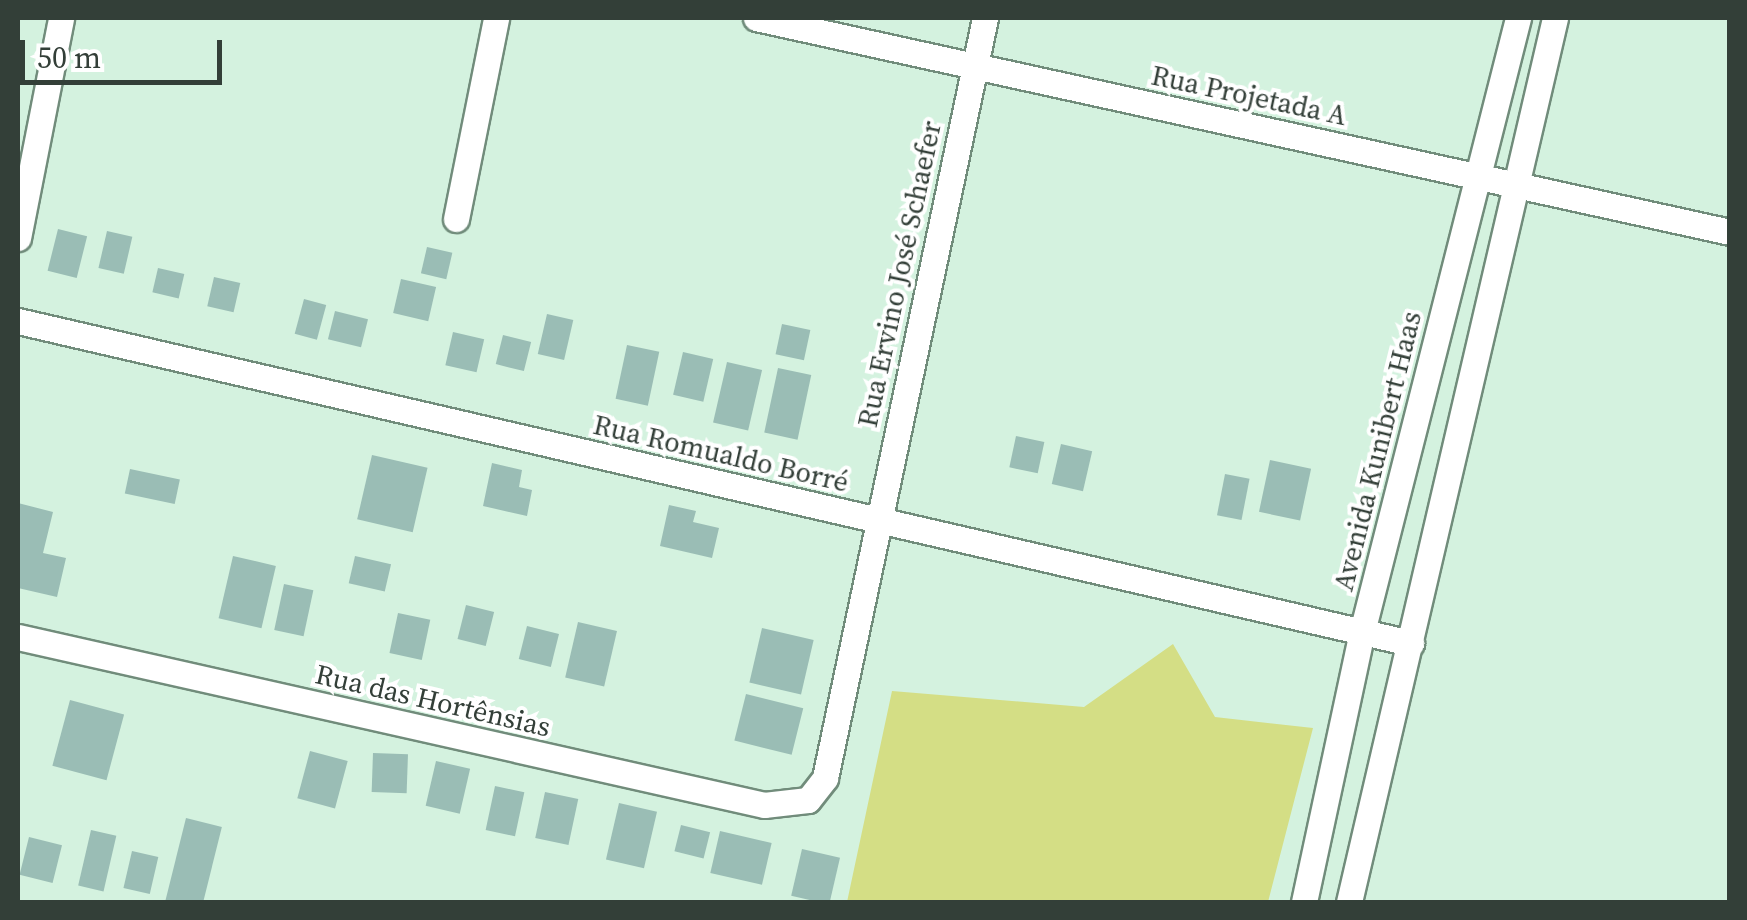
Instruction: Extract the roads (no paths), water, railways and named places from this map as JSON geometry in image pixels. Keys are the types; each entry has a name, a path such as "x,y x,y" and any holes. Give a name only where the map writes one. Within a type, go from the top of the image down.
{"street":[{"path":"18,238 60,18"},
{"path":"456,219 496,18"},
{"name":"Rua Projetada A","path":"756,18 1730,232"},
{"name":"Rua Ervino José Schaefer","path":"826,778 985,18"},
{"name":"Avenida Kunibert Haas","path":"1304,902 1362,632 1518,18"},
{"path":"1349,902 1555,18"},
{"name":"Rua Romualdo Borré","path":"18,321 1411,644"},
{"name":"Rua das Hortênsias","path":"18,637 764,806 808,800 826,778"}]}
